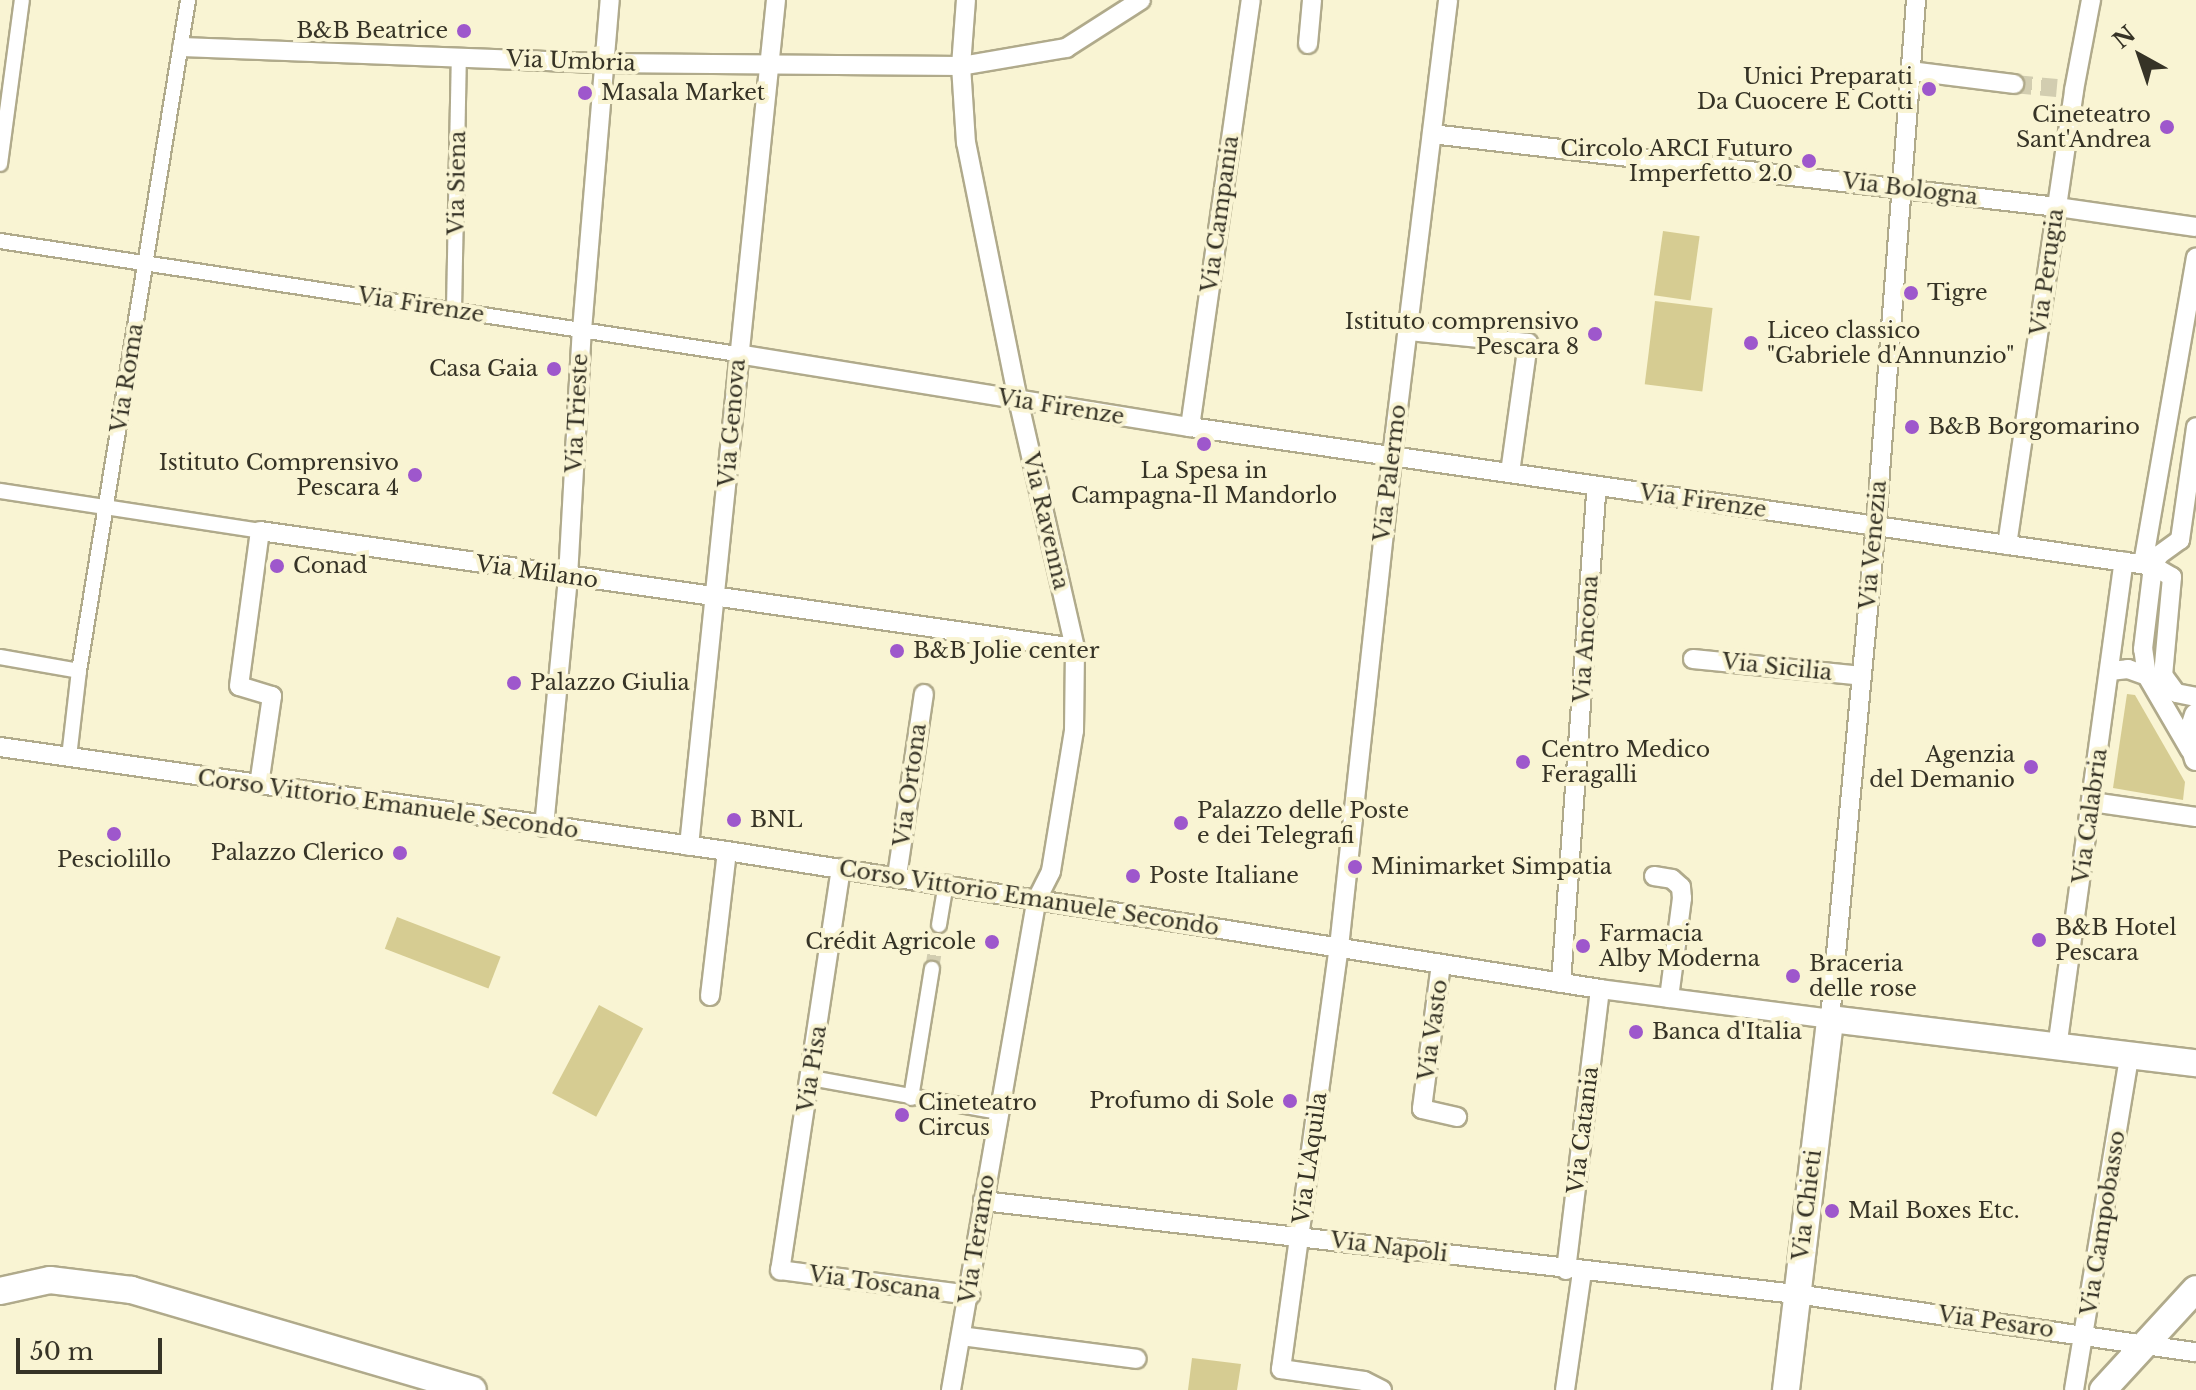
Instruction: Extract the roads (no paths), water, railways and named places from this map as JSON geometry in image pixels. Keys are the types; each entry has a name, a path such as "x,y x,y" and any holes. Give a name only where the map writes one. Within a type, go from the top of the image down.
{"main road":[{"name":"Corso Vittorio Emanuele Secondo","path":"1830,1019 2196,1063"},
{"name":"Via Chieti","path":"1786,1390 1830,1019"},
{"path":"0,1291 50,1280 131,1290 473,1390"},
{"path":"2103,1390 2196,1289"}],"street":[{"path":"0,164 22,0"},
{"name":"Via Roma","path":"69,757 79,671 188,0"},
{"name":"Via Trieste","path":"544,827 568,577 582,330 610,0"},
{"name":"Via Genova","path":"689,846 776,0"},
{"name":"Via Ravenna","path":"966,0 961,66 966,143 1018,400 1075,648 1074,731 1051,871 1037,899"},
{"name":"Via Umbria","path":"182,47 605,63 961,66 1066,48 1141,0"},
{"name":"Via Campania","path":"1190,427 1250,0"},
{"path":"1308,44 1312,0"},
{"name":"Via Palermo","path":"1339,947 1392,457 1448,0"},
{"name":"Via Venezia","path":"1830,1019 1876,525 1916,0"},
{"name":"Via Perugia","path":"2007,545 2057,207 2065,89 2091,0"},
{"name":"Via Siena","path":"454,310 459,56"},
{"path":"1911,71 2014,84"},
{"name":"Via Bologna","path":"1432,134 2057,207 2196,227"},
{"name":"Via Firenze","path":"0,241 1190,427 2148,565"},
{"path":"2194,756 2147,676 2144,627 2148,565 2196,258"},
{"path":"1408,331 1528,343 1510,473"},
{"path":"2148,565 2180,540 2196,427"},
{"name":"Via Ancona","path":"1561,983 1597,486"},
{"name":"Via Milano","path":"0,491 568,577 715,595 1075,648"},
{"path":"259,785 272,696 239,686 260,531"},
{"name":"Via Calabria","path":"2057,1048 2124,562"},
{"path":"2148,565 2172,577 2163,675 2176,693 2196,697"},
{"path":"0,657 79,671"},
{"name":"Via Sicilia","path":"1693,659 1862,676"},
{"path":"2110,671 2128,669 2147,676"},
{"name":"Via Ortona","path":"897,876 924,694"},
{"path":"2194,756 2189,736 2196,715"},
{"name":"Corso Vittorio Emanuele Secondo","path":"0,747 946,883 1561,983 1830,1019"},
{"path":"2092,802 2196,817"},
{"path":"710,996 727,851"},
{"name":"Via Pisa","path":"780,1270 841,868"},
{"path":"1654,876 1672,879 1681,887 1669,998"},
{"path":"939,925 946,883"},
{"name":"Via Teramo","path":"951,1390 1037,899"},
{"name":"Via L'Aquila","path":"1339,947 1281,1369 1364,1381 1382,1390"},
{"name":"Via Vasto","path":"1441,964 1422,1109 1457,1117"},
{"path":"911,1098 932,969"},
{"name":"Via Catania","path":"1565,1390 1600,989"},
{"name":"Via Campobasso","path":"2074,1390 2129,1056"},
{"path":"811,1078 999,1112"},
{"name":"Via Napoli","path":"983,1201 1796,1294"},
{"name":"Via Toscana","path":"780,1270 970,1295"},
{"name":"Via Pesaro","path":"1796,1294 2196,1352"},
{"path":"961,1336 1137,1359"}],"tunnel":[{"path":"2014,84 2057,88"},
{"path":"932,969 939,925"}],"place":[{"name":"B&B Beatrice","path":"464,31"},
{"name":"Unici Preparati Da Cuocere E Cotti","path":"1929,89"},
{"name":"Masala Market","path":"585,93"},
{"name":"Cineteatro Sant'Andrea","path":"2167,127"},
{"name":"Circolo ARCI Futuro Imperfetto 2.0","path":"1809,161"},
{"name":"Tigre","path":"1911,293"},
{"name":"Istituto comprensivo Pescara 8","path":"1595,334"},
{"name":"Liceo classico \"Gabriele d'Annunzio\"","path":"1751,343"},
{"name":"Casa Gaia","path":"554,369"},
{"name":"B&B Borgomarino","path":"1912,427"},
{"name":"La Spesa in Campagna-Il Mandorlo","path":"1204,444"},
{"name":"Istituto Comprensivo Pescara 4","path":"415,475"},
{"name":"Conad","path":"277,566"},
{"name":"B&B Jolie center","path":"897,651"},
{"name":"Palazzo Giulia","path":"514,683"},
{"name":"Centro Medico Feragalli","path":"1523,762"},
{"name":"Agenzia del Demanio","path":"2031,767"},
{"name":"BNL","path":"734,820"},
{"name":"Palazzo delle Poste e dei Telegrafi","path":"1181,823"},
{"name":"Pesciolillo","path":"114,834"},
{"name":"Palazzo Clerico","path":"400,853"},
{"name":"Minimarket Simpatia","path":"1355,867"},
{"name":"Poste Italiane","path":"1133,876"},
{"name":"B&B Hotel Pescara","path":"2039,940"},
{"name":"Crédit Agricole","path":"992,942"},
{"name":"Farmacia Alby Moderna","path":"1583,946"},
{"name":"Braceria delle rose","path":"1793,976"},
{"name":"Banca d'Italia","path":"1636,1032"},
{"name":"Profumo di Sole","path":"1290,1101"},
{"name":"Cineteatro Circus","path":"902,1115"},
{"name":"Mail Boxes Etc.","path":"1832,1211"}]}
